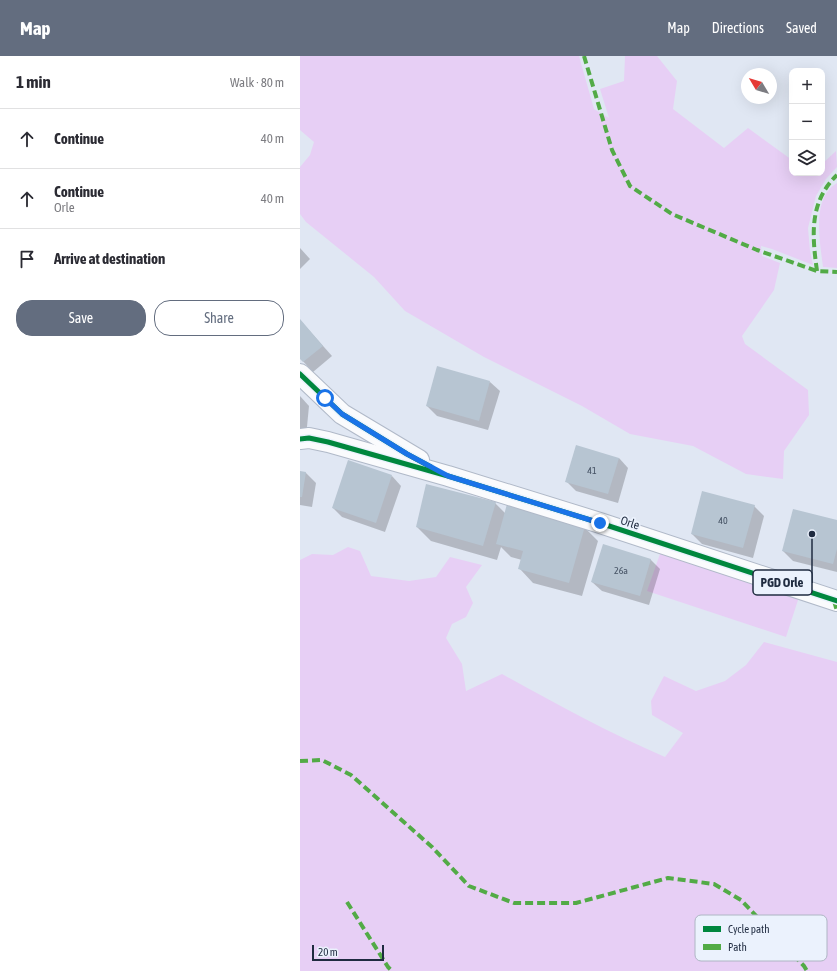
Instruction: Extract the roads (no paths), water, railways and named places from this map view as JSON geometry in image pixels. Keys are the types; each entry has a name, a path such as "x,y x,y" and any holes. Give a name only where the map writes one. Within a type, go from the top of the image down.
{"street":[{"path":"300,374 342,414 407,454 448,476"},
{"path":"300,387 325,398"},
{"path":"328,442 343,429 342,414"},
{"name":"Orle","path":"300,439 309,438 328,442 448,476 600,523 837,602"}],"place":[{"name":"PGD Orle","path":"812,534"}]}
